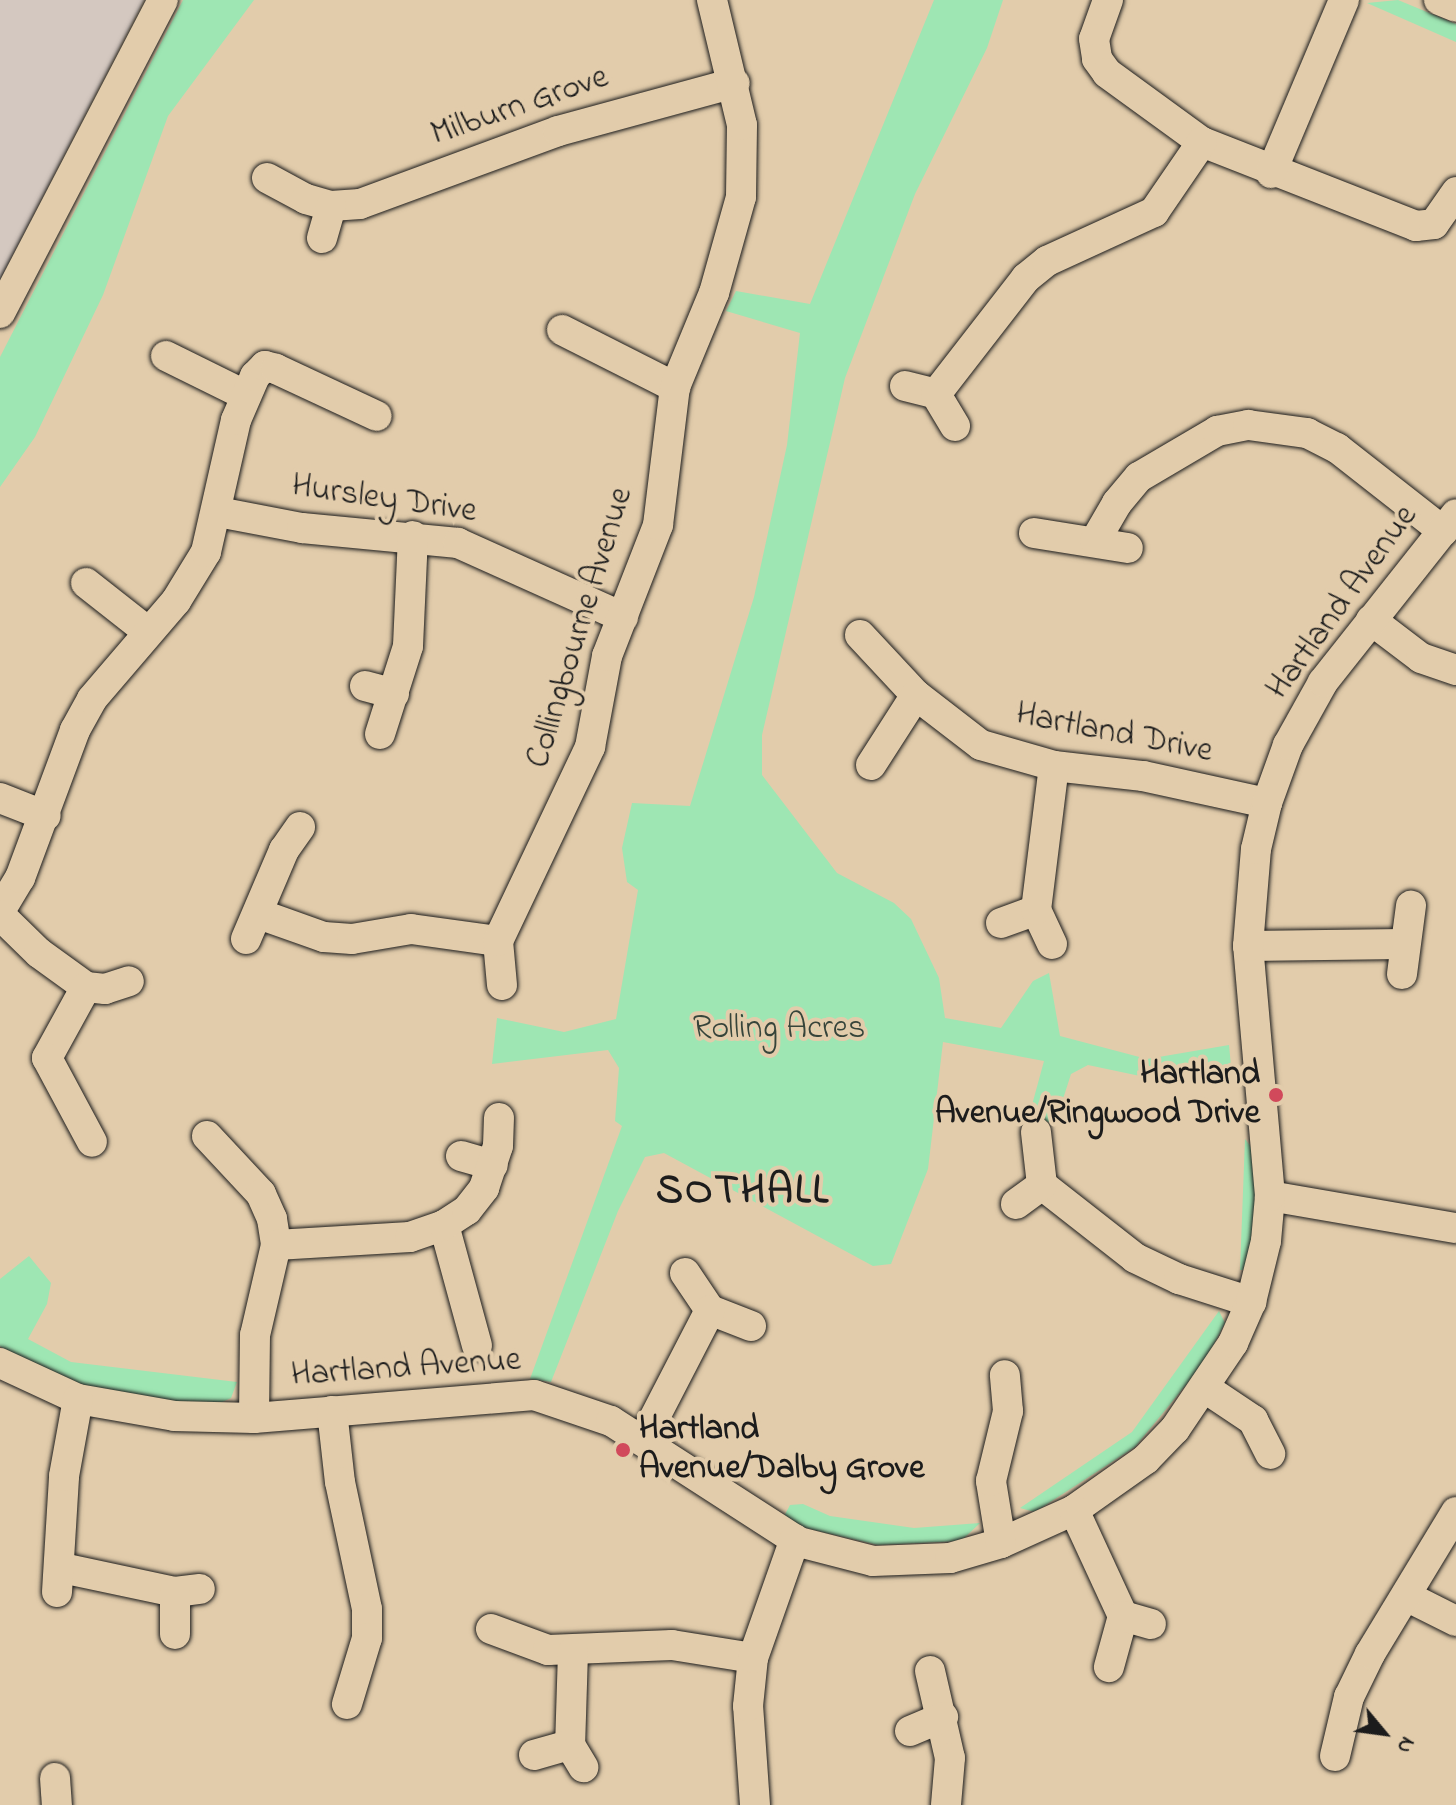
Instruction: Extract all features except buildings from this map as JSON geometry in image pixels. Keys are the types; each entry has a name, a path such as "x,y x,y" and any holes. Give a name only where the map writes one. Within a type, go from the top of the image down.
{"street":[{"path":"0,313 163,0"},
{"name":"Collingbourne Avenue","path":"498,941 590,747 607,656 658,525 675,387 714,293 741,197 745,166 735,83 712,0"},
{"path":"1108,0 1094,39 1097,59 1107,73 1202,142 1271,173 1416,226 1434,224 1456,192"},
{"path":"1271,173 1344,0"},
{"path":"1439,0 1456,7"},
{"name":"Milburn Grove","path":"267,178 306,199 331,206 360,204 558,131 735,83"},
{"path":"936,394 1036,267 1154,212 1202,142"},
{"path":"322,238 331,206"},
{"path":"562,330 675,387"},
{"path":"166,356 245,395"},
{"path":"129,981 105,989 86,987 39,953 0,913 46,816 75,730 92,699 192,578 218,512 245,395 265,366 377,416"},
{"path":"905,386 936,394 955,426"},
{"path":"1095,541 1117,503 1139,477 1217,431 1248,425 1307,433 1337,448 1450,522"},
{"name":"Hursley Drive","path":"218,512 314,530 413,536 458,543 499,558 623,617"},
{"name":"Hartland Avenue","path":"0,1363 78,1399 174,1416 254,1418 534,1395 579,1407 643,1440 795,1539 835,1554 901,1563 950,1558 1001,1543 1074,1510 1146,1459 1205,1388 1251,1302 1266,1241 1270,1196 1248,946 1256,849 1267,803 1303,715 1371,620 1450,522"},
{"path":"1034,533 1128,548"},
{"path":"380,734 408,646 413,536"},
{"path":"86,583 147,631"},
{"path":"1371,620 1421,658 1456,670"},
{"name":"Hartland Drive","path":"860,635 916,695 981,745 1054,766 1155,778 1267,803"},
{"path":"365,686 394,694"},
{"path":"871,765 916,695"},
{"path":"1052,944 1036,910 1054,766"},
{"path":"0,798 46,816"},
{"path":"300,827 284,850 253,926 352,939 411,929 498,941 502,985"},
{"path":"1248,946 1402,959 1411,906"},
{"path":"1001,923 1036,910"},
{"path":"86,987 47,1058 92,1142"},
{"path":"276,1245 410,1237 444,1225 467,1210 493,1165 499,1118"},
{"path":"1036,1132 1042,1185 1135,1258 1179,1279 1251,1302"},
{"path":"207,1136 261,1194 276,1245 255,1335 254,1418"},
{"path":"461,1156 493,1165"},
{"path":"1016,1204 1042,1185"},
{"path":"1270,1196 1456,1228"},
{"path":"444,1225 477,1346"},
{"path":"685,1273 710,1310 751,1326"},
{"path":"643,1440 710,1310"},
{"path":"1001,1543 991,1481 1008,1411 1005,1375"},
{"path":"1205,1388 1263,1430 1270,1454"},
{"path":"78,1399 64,1476 59,1580 187,1590 175,1634"},
{"path":"332,1411 340,1482 367,1609 367,1638 347,1704"},
{"path":"1074,1510 1137,1620 1109,1667"},
{"path":"1335,1756 1349,1697 1456,1512"},
{"path":"755,1805 748,1706 753,1658 795,1539"},
{"path":"1406,1596 1456,1621"},
{"path":"491,1629 548,1650 573,1652 672,1645 753,1658"},
{"path":"534,1755 577,1756 573,1652"},
{"path":"930,1671 950,1758 946,1805"},
{"path":"910,1731 943,1717"}],"shaded area":[{"path":"0,0 144,0 0,279"}],"green space":[{"path":"183,0 254,0 168,116 103,295 35,437 0,487 0,357"},
{"name":"Rolling Acres","path":"934,0 1003,0 987,48 915,194 845,378 762,735 762,775 837,873 894,903 911,919 939,978 945,1018 1001,1028 1033,981 1049,973 1060,1036 1147,1059 1229,1045 1231,1066 1140,1076 1088,1065 1071,1074 1055,1124 1029,1116 1044,1061 943,1042 928,1169 891,1264 873,1266 664,1153 645,1157 618,1211 551,1382 530,1379 622,1126 615,1121 619,1068 608,1050 492,1064 497,1018 564,1032 616,1019 638,890 627,882 622,848 632,803 690,806 754,597 787,445 800,333 726,311 736,291 810,304"},
{"path":"1398,0 1456,24 1456,42 1367,3"},
{"path":"1245,1139 1252,1148 1257,1186 1251,1247 1246,1270 1240,1270"},
{"path":"29,1256 51,1283 47,1304 28,1339 71,1362 237,1382 231,1398 209,1408 94,1391 10,1354 0,1346 0,1279"},
{"path":"1219,1311 1225,1323 1204,1363 1135,1447 1035,1512 1020,1508 1132,1432"},
{"path":"803,1504 830,1516 914,1528 980,1523 961,1541 878,1545 797,1526 783,1518 790,1505"}],"place":[{"name":"Hartland Avenue/Ringwood Drive","path":"1276,1095"},
{"name":"Hartland Avenue/Dalby Grove","path":"623,1450"}],"district":[{"name":"SOTHALL","path":"743,1192"}]}
